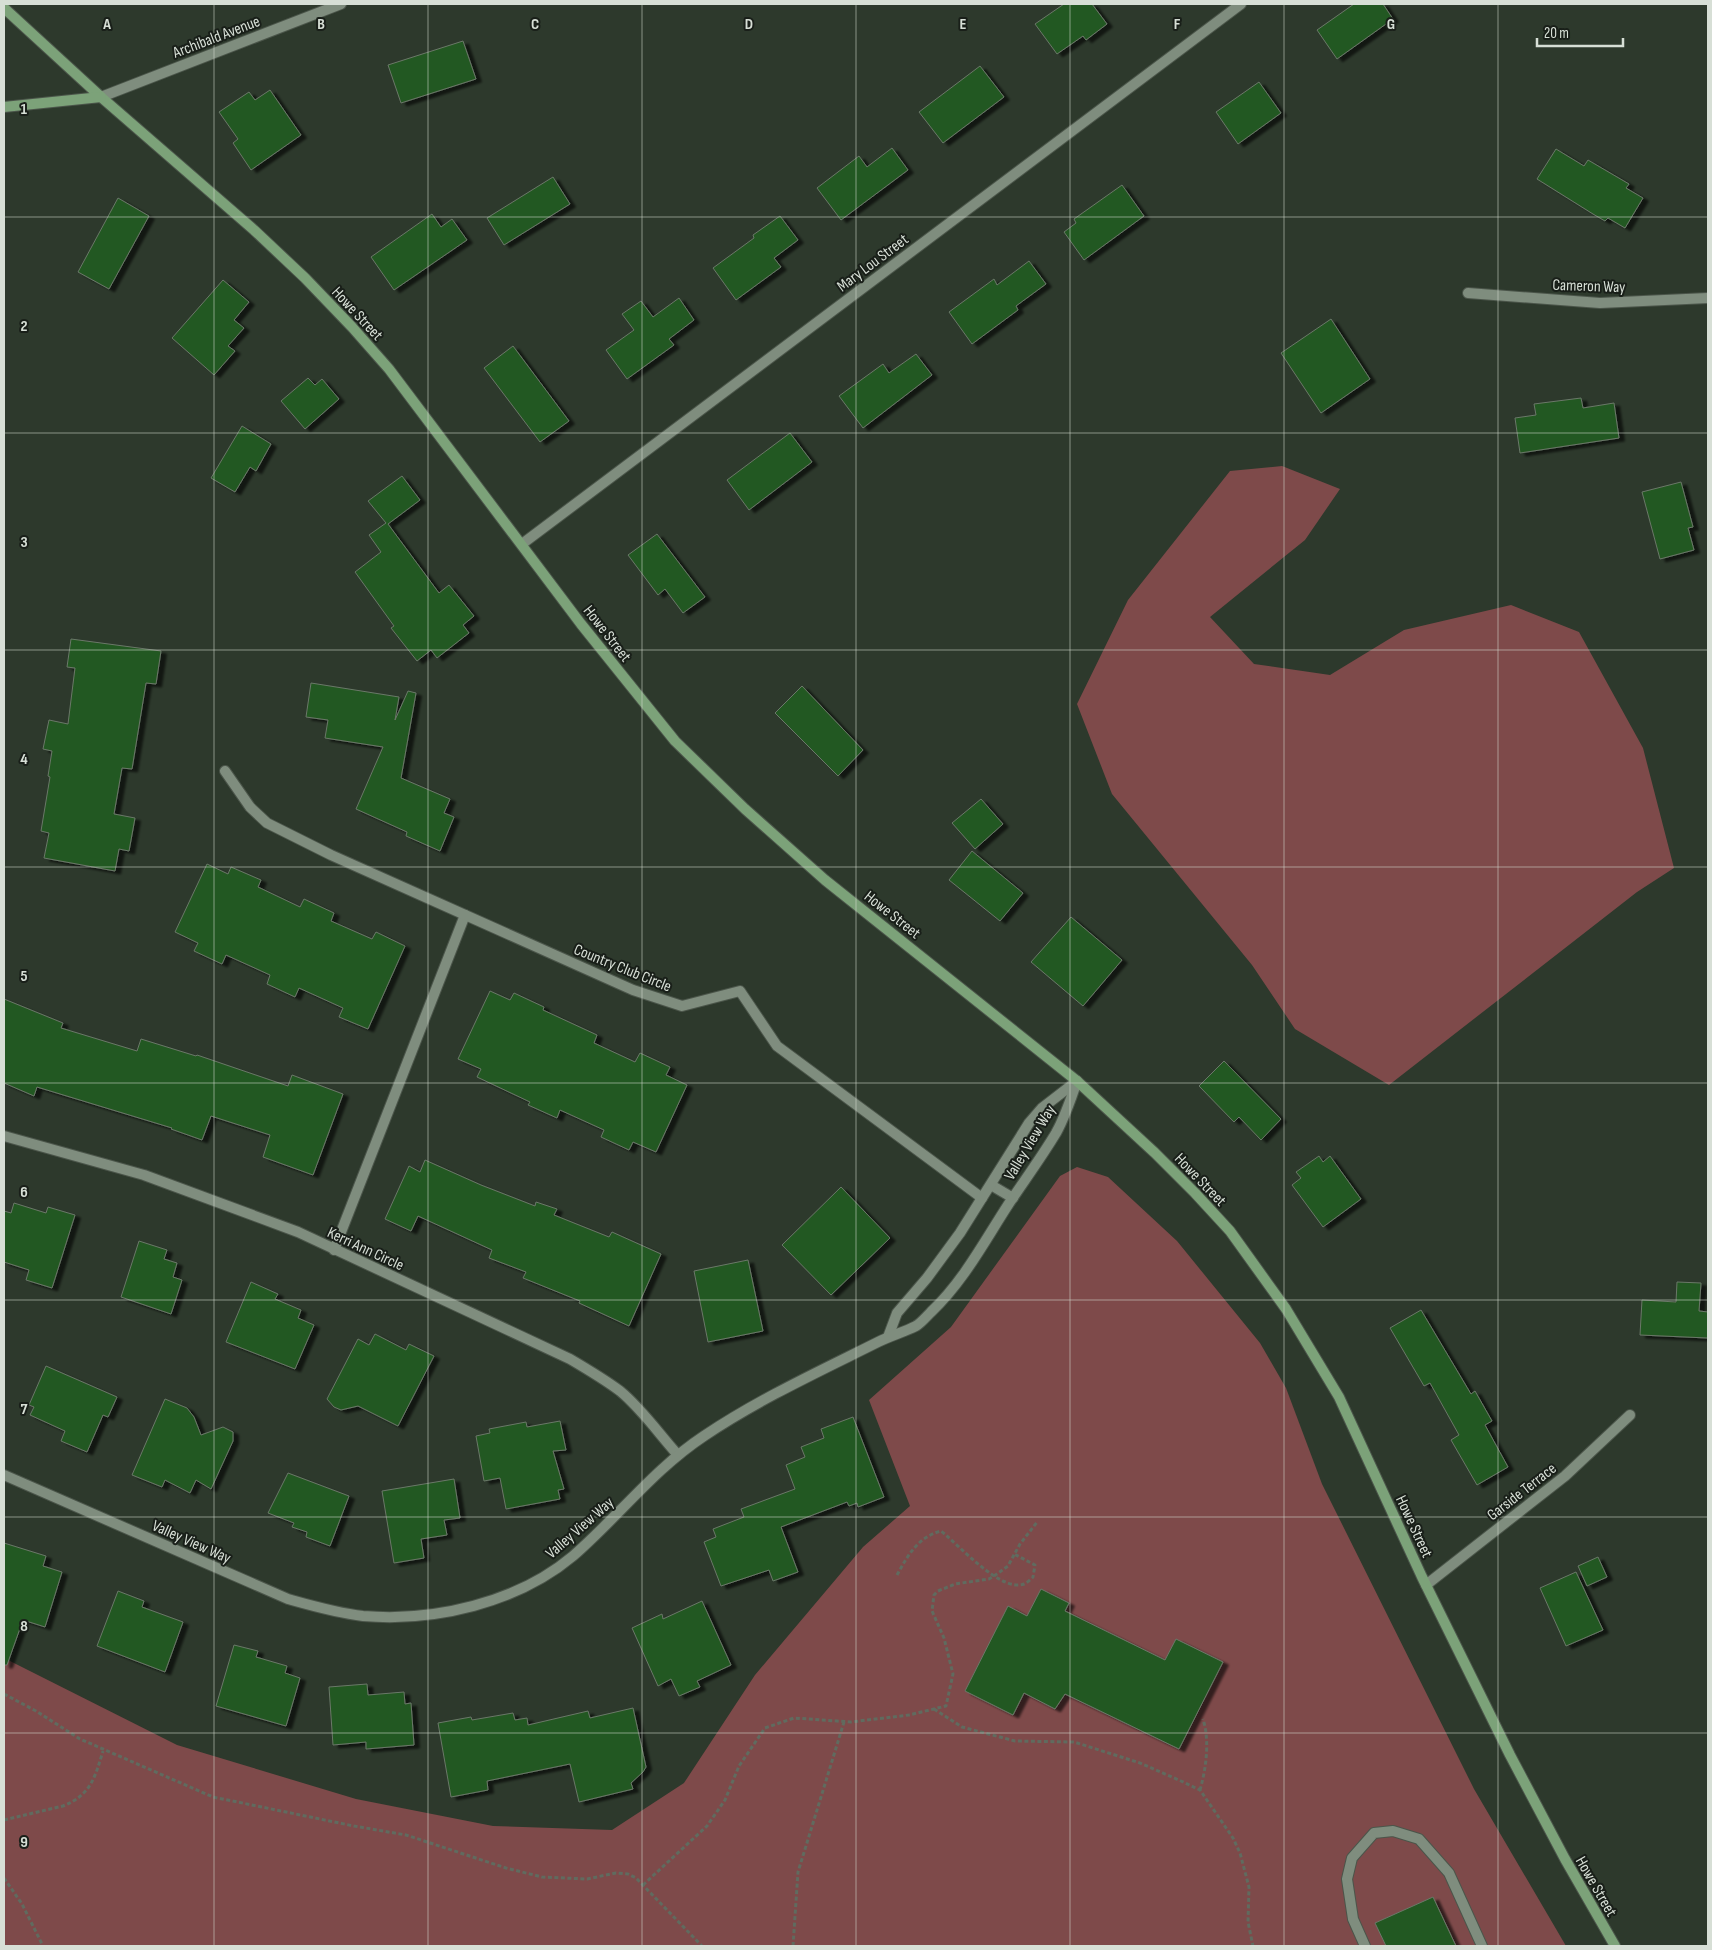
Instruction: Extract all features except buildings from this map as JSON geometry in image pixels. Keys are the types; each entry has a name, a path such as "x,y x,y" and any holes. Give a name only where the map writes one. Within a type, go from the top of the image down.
{"main road":[{"name":"Howe Street","path":"4,8 101,97 254,230 306,278 352,327 400,384 581,624 675,740 745,808 825,880 1077,1081 1155,1153 1230,1231 1262,1273 1311,1348 1339,1397 1426,1585 1510,1755 1565,1859 1615,1946"},
{"path":"4,107 101,97"}],"street":[{"name":"Archibald Avenue","path":"101,97 341,4"},
{"name":"Mary Lou Street","path":"522,544 1241,4"},
{"name":"Cameron Way","path":"1468,292 1600,302 1708,298"},
{"name":"Country Club Circle","path":"225,771 250,807 268,823 331,855 633,990 682,1006 740,991 777,1046 982,1198"},
{"path":"334,1250 465,915"},
{"name":"Valley View Way","path":"888,1337 897,1313 949,1248 1029,1123 1042,1108 1077,1081"},
{"name":"Valley View Way","path":"4,1475 288,1599 336,1612 385,1617 434,1614 459,1610 506,1594 536,1580 571,1558 624,1509 667,1463 713,1430 769,1397 888,1337 917,1325 942,1302 974,1259 1056,1132 1069,1106 1077,1081"},
{"name":"Kerri Ann Circle","path":"4,1136 144,1175 256,1215 561,1355 610,1383 632,1403 678,1455"},
{"path":"991,1185 1013,1198"},
{"name":"Garside Terrace","path":"1426,1585 1565,1476 1630,1415"},
{"path":"1365,1946 1353,1919 1347,1879 1352,1858 1374,1833 1393,1831 1419,1839 1449,1873 1482,1946"}],"path":[{"path":"643,1886 707,1826 725,1800 739,1766 765,1728 794,1718 844,1722 909,1715 946,1706 953,1674 944,1638 932,1611 934,1595 938,1591 955,1584 989,1579 994,1576 1008,1566 1020,1544 1038,1522"},
{"path":"897,1575 908,1554 916,1545 931,1533 942,1531 976,1563 994,1576 1015,1585 1025,1584 1033,1577 1035,1564 1014,1554"},
{"path":"4,1694 36,1711 80,1740 213,1797 406,1835 525,1873 571,1880 587,1879 616,1872 628,1874 636,1878 702,1946"},
{"path":"934,1709 962,1727 1015,1741 1074,1742 1140,1763 1200,1790 1240,1853 1249,1887 1248,1922 1253,1946"},
{"path":"1200,1790 1208,1733 1203,1719"},
{"path":"793,1946 798,1872 844,1722"},
{"path":"4,1820 72,1803 91,1786 103,1751"},
{"path":"4,1878 22,1904 43,1946"}],"shaded area":[{"path":"1282,466 1340,489 1305,540 1210,617 1254,664 1330,675 1404,630 1511,605 1579,632 1643,748 1674,868 1637,892 1389,1085 1295,1029 1252,965 1112,794 1077,704 1128,600 1230,471"},
{"path":"1077,1167 1108,1177 1177,1241 1260,1343 1286,1388 1322,1484 1474,1789 1566,1946 4,1946 4,1658 177,1745 356,1799 493,1826 612,1830 684,1783 755,1675 863,1547 910,1506 869,1400 951,1327 1060,1176"}]}
